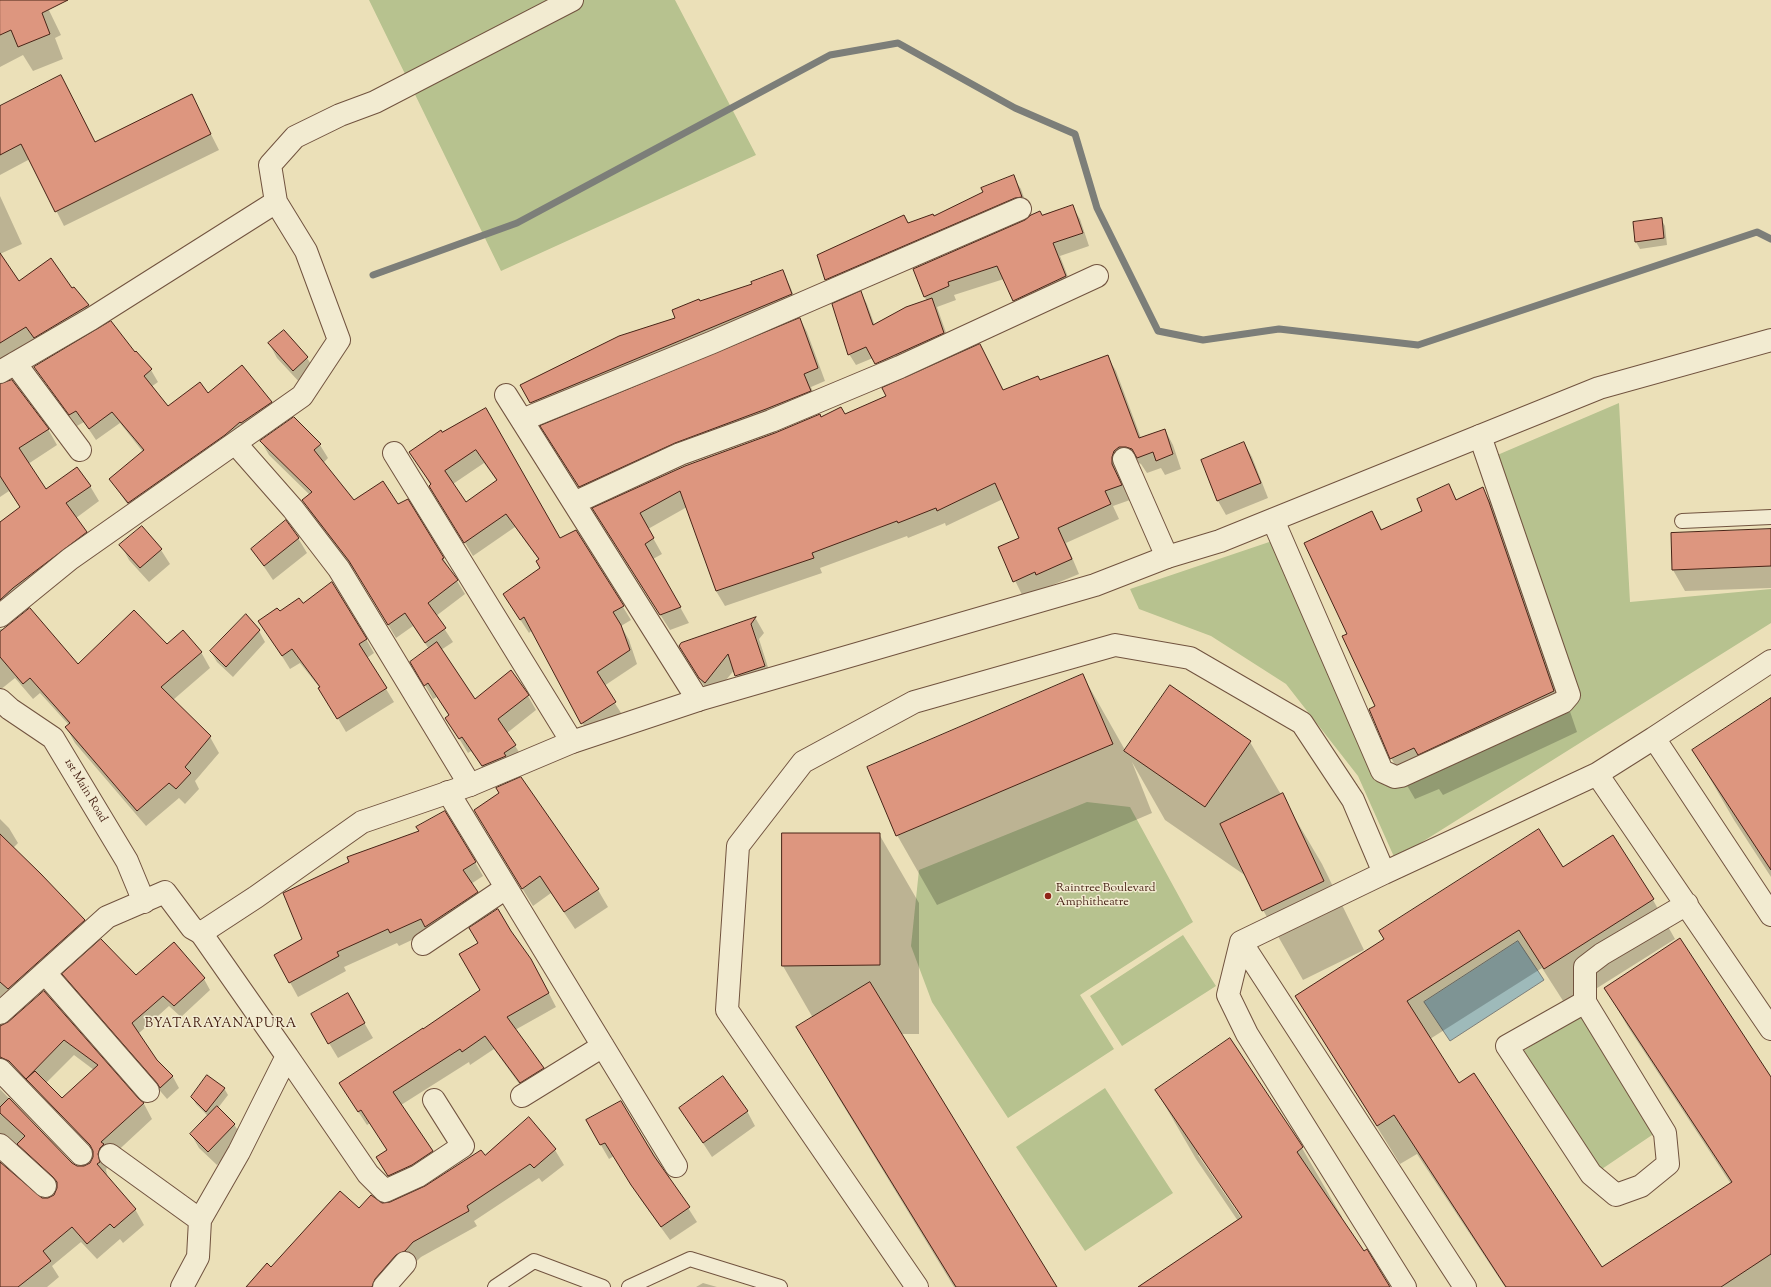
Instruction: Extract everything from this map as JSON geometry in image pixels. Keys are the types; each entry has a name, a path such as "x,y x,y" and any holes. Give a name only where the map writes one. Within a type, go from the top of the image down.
{"street":[{"path":"0,616 70,559 302,396 339,340 306,251 276,202 270,165 296,137 340,115 375,102 572,0"},
{"path":"80,450 7,368 91,319 276,202"},
{"path":"522,420 713,342 1020,209"},
{"path":"574,503 680,454 771,421 900,367 1097,276"},
{"path":"201,933 256,897 362,822 470,785 572,742 698,700 1095,585 1167,557 1220,541 1599,388 1771,340"},
{"path":"506,395 698,700"},
{"path":"1272,520 1382,771 1395,777 1401,776 1563,702 1569,695 1480,436"},
{"path":"235,443 293,509 339,569 470,785"},
{"path":"394,453 572,742"},
{"path":"1124,459 1167,557"},
{"path":"917,1287 727,1010 738,846 803,762 914,702 1115,645 1190,658 1302,723 1353,800 1384,874"},
{"path":"1241,942 1597,774 1771,661"},
{"name":"1st Main Road","path":"0,700 10,709 53,738 127,861 144,902"},
{"path":"1654,738 1771,915"},
{"path":"1597,774 1771,1029"},
{"path":"448,792 676,1166"},
{"path":"423,944 506,888"},
{"path":"1,1008 45,973 107,917 165,892 192,928 201,933 368,1174 385,1190 418,1176 462,1146 434,1100"},
{"path":"1585,1002 1507,1046 1591,1174 1616,1195 1642,1186 1668,1164 1665,1132 1585,1002 1585,967 1602,954 1687,904"},
{"path":"1241,942 1228,995 1246,1034 1405,1287"},
{"path":"1241,942 1465,1287"},
{"path":"45,973 148,1091"},
{"path":"522,1096 603,1046"},
{"path":"182,1287 198,1257 200,1220 239,1152 287,1056"},
{"path":"0,1070 81,1154"},
{"path":"0,1145 45,1186"},
{"path":"110,1156 200,1220"},
{"path":"384,1287 406,1263"}],"lane":[{"path":"1682,521 1771,518"},
{"path":"629,1287 690,1259 780,1287"},
{"path":"495,1287 534,1261 603,1287"}],"green space":[{"path":"369,0 675,0 756,155 501,271"},
{"path":"1619,403 1630,602 1771,589 1771,623 1395,859 1358,776 1286,684 1211,636 1139,609 1130,589 1287,536 1390,785 1576,699 1488,459"},
{"name":"Raintree Boulevard Amphitheatre","path":"1087,802 1130,807 1193,922 1080,995 1114,1049 1008,1118 932,1002 911,946 919,870"},
{"path":"1183,935 1216,986 1122,1046 1090,996"},
{"path":"1581,1013 1658,1131 1599,1171 1522,1052"},
{"path":"1105,1088 1173,1193 1085,1251 1016,1147"}],"water":[{"path":"1518,941 1544,980 1450,1041 1424,1002"}],"building":[{"path":"0,0 68,0 42,13 50,34 18,47 11,30 0,35"},
{"path":"61,75 95,142 192,94 211,134 55,212 21,144 0,155 0,106"},
{"path":"1014,175 1022,197 1015,198 825,280 817,255 904,215 908,223 933,214 934,216 983,192 981,188"},
{"path":"1073,205 1083,233 1053,243 1066,276 1013,301 997,266 948,282 949,286 924,297 913,269 1025,220 1031,215 1040,211 1042,215"},
{"path":"1662,218 1664,238 1635,242 1633,222"},
{"path":"0,253 19,281 51,258 72,288 74,287 89,305 34,338 26,327 0,343"},
{"path":"783,270 792,294 530,403 520,385 619,336 675,318 672,310 699,299 700,301 752,284 751,282"},
{"path":"861,291 873,325 906,307 932,298 944,333 875,364 866,347 848,355 832,304"},
{"path":"800,318 818,368 804,374 811,391 675,443 579,487 540,426"},
{"path":"111,321 135,352 136,351 152,369 144,376 168,406 200,382 208,393 242,365 272,402 241,423 240,422 225,435 128,503 109,479 144,450 112,412 89,429 76,411 69,415 34,367"},
{"path":"284,330 308,357 293,371 268,343"},
{"path":"980,344 1003,390 1038,376 1040,380 1108,355 1139,438 1165,429 1173,454 1156,461 1153,452 1137,458 1132,449 1126,447 1119,447 1114,451 1112,464 1122,485 1105,491 1111,504 1058,528 1072,559 1036,575 1035,572 1013,582 998,547 1019,538 995,483 937,511 936,508 898,523 897,521 812,553 814,558 716,591 680,491 640,513 654,538 645,544 681,607 660,615 592,508 685,466 775,433 820,414 821,417 841,407 845,414 886,396 882,388"},
{"path":"12,380 49,429 19,448 46,489 77,467 91,486 66,503 87,532 13,588 0,600 0,522 20,507 0,476 0,384"},
{"path":"486,408 560,538 576,530 624,606 613,612 621,625 630,650 597,672 616,702 581,724 524,617 520,620 503,594 540,568 536,561 539,559 506,514 464,543 429,486 431,484 409,452 441,430 442,432","holes":["476,450 497,480 466,502 445,471"]},
{"path":"294,417 321,444 314,450 354,500 383,481 398,504 408,499 444,558 442,559 458,580 428,603 446,628 425,643 405,613 388,625 349,561 302,500 312,492 260,441"},
{"path":"1244,442 1261,483 1217,501 1201,460"},
{"path":"1449,484 1456,500 1483,487 1554,691 1418,755 1414,748 1390,759 1369,709 1375,706 1342,636 1347,634 1304,543 1372,511 1381,530 1422,511 1417,499"},
{"path":"286,520 299,538 264,566 251,549"},
{"path":"142,526 162,549 140,568 119,545"},
{"path":"1771,529 1771,566 1672,570 1671,533"},
{"path":"332,582 367,639 359,644 387,688 337,719 318,688 320,687 292,649 282,656 258,621 277,608 280,611 299,598 303,603"},
{"path":"30,608 78,664 134,610 167,644 183,630 202,652 161,687 211,736 185,767 191,773 176,789 169,783 137,811 65,727 70,723 30,678 23,684 0,657 0,632"},
{"path":"246,614 260,630 226,667 210,651"},
{"path":"756,617 751,624 765,666 735,676 728,654 705,683 699,678 679,646 681,643"},
{"path":"437,642 475,699 511,670 529,695 498,719 516,745 504,753 506,756 482,766 462,737 459,739 445,718 449,715 428,683 424,686 410,662"},
{"path":"1083,674 1113,744 896,836 867,767"},
{"path":"1170,685 1251,741 1205,807 1124,751"},
{"path":"1771,698 1771,870 1692,750"},
{"path":"521,777 599,889 564,912 540,876 522,889 474,810 499,793 496,788"},
{"path":"1283,793 1324,881 1262,911 1220,824"},
{"path":"445,811 476,862 463,870 478,892 425,927 421,919 390,933 388,929 337,952 339,956 289,983 274,955 302,939 283,893 349,862 347,857 419,831 416,827"},
{"path":"1539,829 1563,867 1613,835 1654,899 1544,969 1519,930 1407,1001 1459,1083 1474,1073 1602,1267 1732,1182 1604,988 1680,938 1771,1077 1771,1254 1721,1287 1506,1287 1394,1115 1377,1126 1295,996 1384,939 1379,931"},
{"path":"782,833 880,833 880,965 782,966"},
{"path":"0,834 85,920 8,989 0,982"},
{"path":"498,909 511,931 531,959 549,993 507,1017 544,1068 520,1083 485,1036 462,1052 460,1049 393,1092 433,1151 412,1165 388,1176 376,1157 387,1150 361,1110 358,1112 339,1083 480,990 459,954 478,943 469,928"},
{"path":"101,939 136,975 174,942 205,978 174,1006 163,996 132,1023 157,1060 173,1076 160,1088 62,974"},
{"path":"870,982 1057,1287 956,1287 796,1027"},
{"path":"44,991 144,1103 101,1142 104,1144 100,1148 98,1154 100,1162 97,1164 136,1209 114,1228 110,1224 87,1244 72,1227 43,1251 51,1261 18,1287 0,1287 0,1162 42,1198 48,1198 54,1195 57,1188 57,1182 17,1144 25,1136 0,1113 0,1107 9,1098 72,1163 77,1166 84,1166 90,1163 93,1157 93,1151 90,1145 26,1079 9,1061 0,1057 0,1026 8,1022","holes":["64,1040 98,1065 62,1098 35,1071 26,1079"]},
{"path":"348,993 365,1023 328,1044 311,1014"},
{"path":"1230,1038 1303,1147 1297,1152 1364,1251 1367,1249 1390,1287 1138,1287 1242,1217 1155,1090"},
{"path":"207,1075 225,1088 206,1112 191,1097"},
{"path":"723,1076 748,1111 703,1143 679,1108"},
{"path":"621,1101 654,1156 690,1207 661,1227 631,1185 605,1143 600,1145 586,1120"},
{"path":"217,1106 235,1124 208,1152 190,1134"},
{"path":"529,1117 556,1149 534,1168 530,1164 467,1206 469,1211 413,1242 405,1251 396,1255 375,1279 372,1287 246,1287 267,1263 271,1267 340,1191 359,1208 371,1195 382,1203 390,1202 425,1186 481,1150 485,1155"}],"waterway":[{"path":"373,275 517,223 830,55 898,43 1015,108 1075,134 1097,208 1158,331 1203,340 1279,329 1418,345 1757,232 1771,239"}],"place":[{"name":"Raintree Boulevard Amphitheatre","path":"1048,896"}],"district":[{"name":"BYATARAYANAPURA","path":"221,1025"}]}
